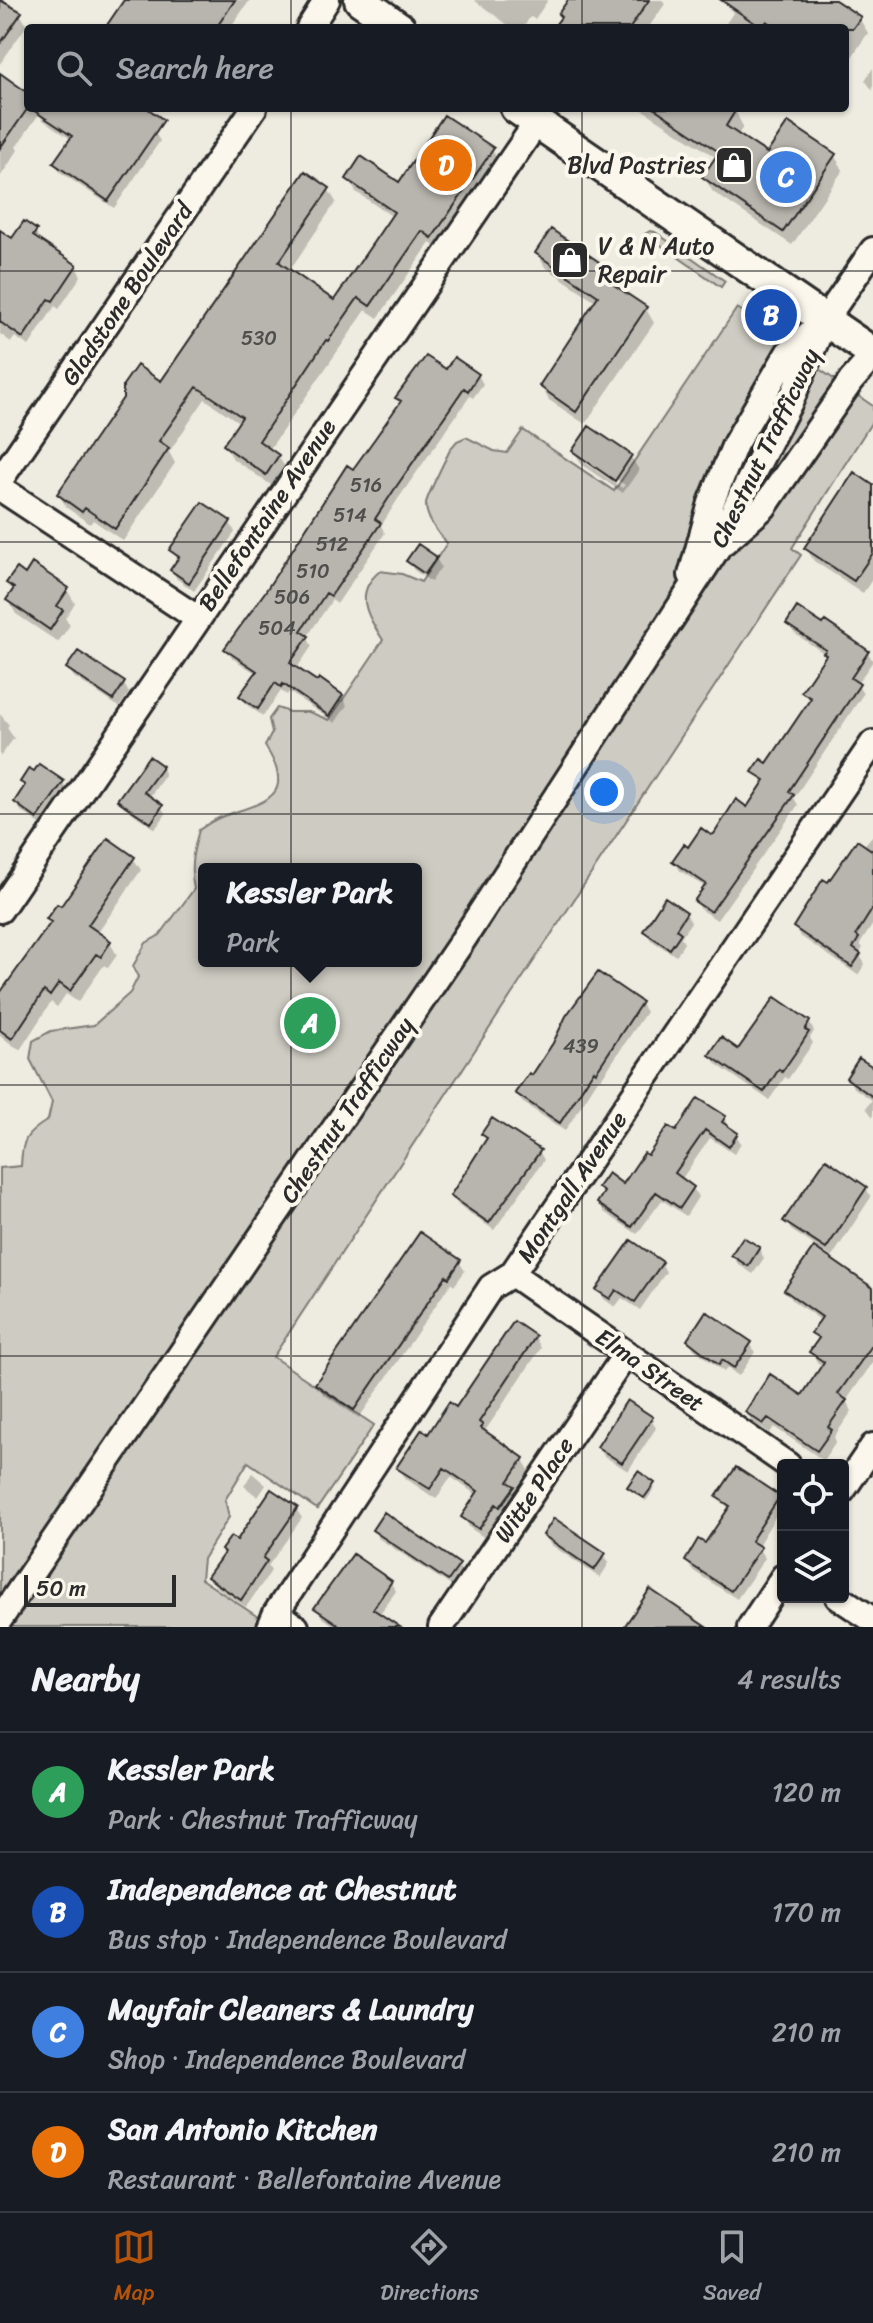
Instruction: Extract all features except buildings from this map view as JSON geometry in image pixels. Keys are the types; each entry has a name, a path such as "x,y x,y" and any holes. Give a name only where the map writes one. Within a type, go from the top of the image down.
{"main road":[{"path":"360,0 394,24"},
{"path":"526,115 873,354"}],"street":[{"path":"312,24 327,0"},
{"name":"Gladstone Boulevard","path":"0,480 251,112"},
{"name":"Bellefontaine Avenue","path":"0,910 197,618 526,115"},
{"path":"825,320 873,250"},
{"name":"Chestnut Trafficway","path":"0,1619 459,946 717,549 791,400 825,320"},
{"name":"Chestnut Trafficway","path":"685,596 711,503 735,444 788,353 825,320"},
{"path":"717,549 764,507 873,354"},
{"path":"0,488 197,618"},
{"name":"Montgall Avenue","path":"273,1620 491,1287 512,1274 873,743"},
{"name":"Elma Street","path":"512,1274 779,1459"},
{"name":"Witte Place","path":"441,1627 626,1354"},
{"path":"849,1481 873,1446"},
{"path":"750,1627 777,1586"},
{"path":"847,1603 873,1620"},
{"path":"273,1620 296,1627"}],"shaded area":[{"path":"650,231 725,281 721,287 645,234"},
{"path":"737,308 750,316 748,320 873,406 873,420 792,548 801,555 273,1357 374,1425 317,1509 248,1462 225,1500 229,1517 203,1559 201,1579 273,1627 0,1627 0,1168 21,1166 26,1138 48,1120 52,1102 30,1059 33,1041 51,1031 94,1025 130,993 138,977 133,966 146,943 160,935 194,889 192,859 199,830 218,818 261,802 277,788 275,764 265,746 272,733 269,719 277,708 289,712 309,712 329,720 383,640 365,604 372,579 380,571 402,574 421,582 447,543 430,519 426,503 451,448 466,437 494,451 507,453 523,430 614,491"}],"place":[{"name":"San Antonio Kitchen","path":"446,165"},
{"name":"Blvd Pastries","path":"734,165"},
{"name":"Mayfair Cleaners & Laundry","path":"786,177"},
{"name":"V & N Auto Repair","path":"570,260"},
{"name":"Independence at Chestnut","path":"771,315"},
{"name":"Kessler Park","path":"310,1023"}]}
